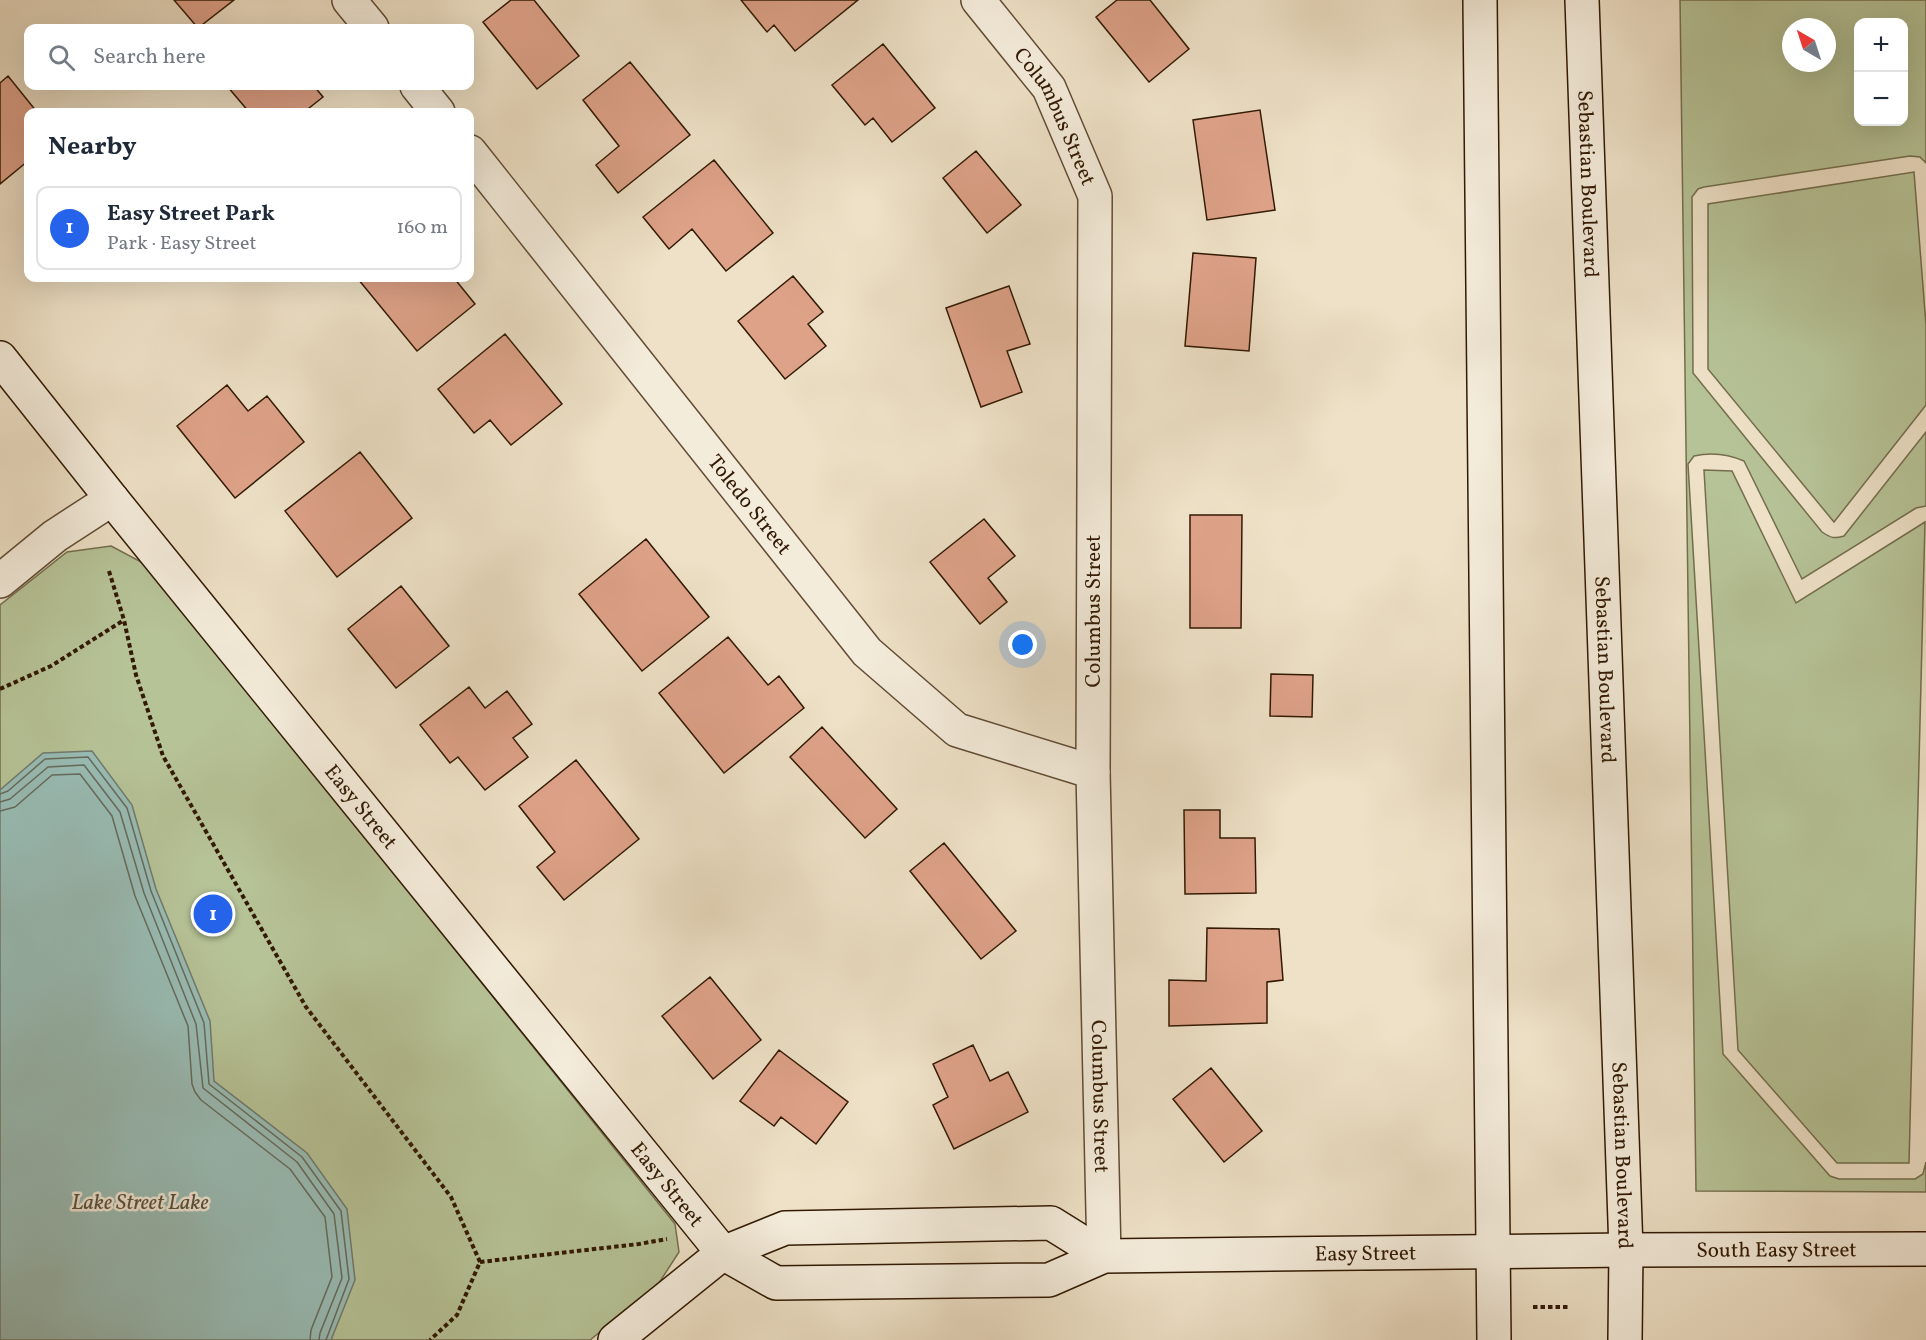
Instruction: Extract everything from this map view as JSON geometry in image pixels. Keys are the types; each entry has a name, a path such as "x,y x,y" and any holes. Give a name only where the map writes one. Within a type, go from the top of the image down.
{"street":[{"path":"349,0 369,24"},
{"name":"Columbus Street","path":"978,0 1049,88 1095,196 1093,772 1104,1256"},
{"path":"1480,0 1494,1340"},
{"name":"Sebastian Boulevard","path":"1582,0 1626,1250 1625,1340"},
{"path":"420,90 435,108"},
{"name":"Toledo Street","path":"474,157 867,652 957,730 1093,772"},
{"name":"Easy Street","path":"0,358 723,1253 776,1283 1048,1280 1104,1256 1626,1250"},
{"path":"0,581 56,536 112,499"},
{"path":"615,1340 723,1253 784,1228 1051,1223 1104,1256"},
{"name":"South Easy Street","path":"1626,1250 1926,1249"}],"path":[{"path":"109,571 124,620 136,675 163,756 306,1007 451,1197 480,1262 458,1315 430,1340"},
{"path":"0,688 51,666 124,620"},
{"path":"480,1262 639,1244 668,1238"},
{"path":"1533,1307 1570,1307"}],"green space":[{"path":"1680,0 1926,0 1926,163 1920,157 1910,156 1704,187 1698,189 1692,197 1693,373 1822,532 1828,536 1835,538 1844,536 1926,432 1926,506 1916,508 1802,579 1744,461 1726,455 1707,454 1694,456 1688,464 1723,1054 1830,1176 1839,1179 1915,1179 1923,1174 1926,1162 1926,1192 1696,1191"},
{"path":"1914,172 1926,325 1926,405 1834,522 1708,369 1708,204"},
{"path":"1704,470 1732,471 1796,603 1925,522 1909,1163 1837,1163 1738,1050"},
{"path":"111,546 147,565 675,1224 679,1252 657,1286 590,1340 0,1340 0,605 67,552"}],"water":[{"name":"Lake Street Lake","path":"92,751 132,805 156,889 210,1021 214,1081 307,1153 347,1209 355,1280 331,1340 0,1340 0,790 43,753"}],"building":[{"path":"174,0 234,0 203,24 195,24"},
{"path":"511,0 534,0 579,56 537,89 483,22"},
{"path":"741,0 858,0 795,51 774,25 767,32"},
{"path":"1117,0 1150,0 1189,49 1149,82 1096,17"},
{"path":"883,44 935,108 892,142 873,118 865,125 832,85"},
{"path":"630,62 690,135 618,193 596,165 619,146 583,100"},
{"path":"8,76 34,108 24,108 24,164 0,184 0,83"},
{"path":"230,90 317,90 323,97 309,108 246,108"},
{"path":"1260,110 1275,210 1207,220 1193,120"},
{"path":"976,151 1021,205 987,233 943,178"},
{"path":"714,160 773,233 726,271 692,229 669,249 643,217"},
{"path":"1193,253 1256,258 1249,351 1185,346"},
{"path":"793,276 823,312 808,324 826,346 785,379 738,321"},
{"path":"360,282 457,282 475,304 417,351"},
{"path":"1009,286 1030,344 1007,351 1022,392 981,407 946,308"},
{"path":"505,334 562,404 511,445 490,420 474,433 438,389"},
{"path":"227,385 248,411 267,396 304,442 235,498 177,426"},
{"path":"360,452 412,518 337,577 285,511"},
{"path":"1190,515 1242,515 1241,628 1190,628"},
{"path":"984,519 1015,556 988,578 1007,602 980,624 930,562"},
{"path":"646,539 709,617 642,671 579,594"},
{"path":"401,586 449,646 396,688 348,629"},
{"path":"728,637 768,685 779,676 804,708 724,773 659,693"},
{"path":"1271,674 1313,675 1312,717 1270,716"},
{"path":"469,687 485,708 507,691 532,724 513,738 528,757 485,790 458,757 450,763 420,725"},
{"path":"822,727 897,809 865,838 790,757"},
{"path":"576,760 639,839 564,900 537,867 555,852 519,806"},
{"path":"1184,810 1220,810 1220,838 1255,838 1256,893 1185,894"},
{"path":"944,843 1016,931 981,959 910,871"},
{"path":"1207,928 1279,929 1283,980 1267,982 1267,1023 1169,1026 1169,980 1206,981"},
{"path":"710,977 761,1040 713,1079 662,1016"},
{"path":"973,1045 990,1081 1008,1072 1028,1112 954,1149 933,1105 948,1097 933,1064"},
{"path":"779,1050 848,1102 816,1144 781,1117 774,1126 740,1101"},
{"path":"1211,1068 1262,1131 1224,1162 1173,1099"}],"place":[{"name":"Easy Street Park","path":"213,914"}]}
